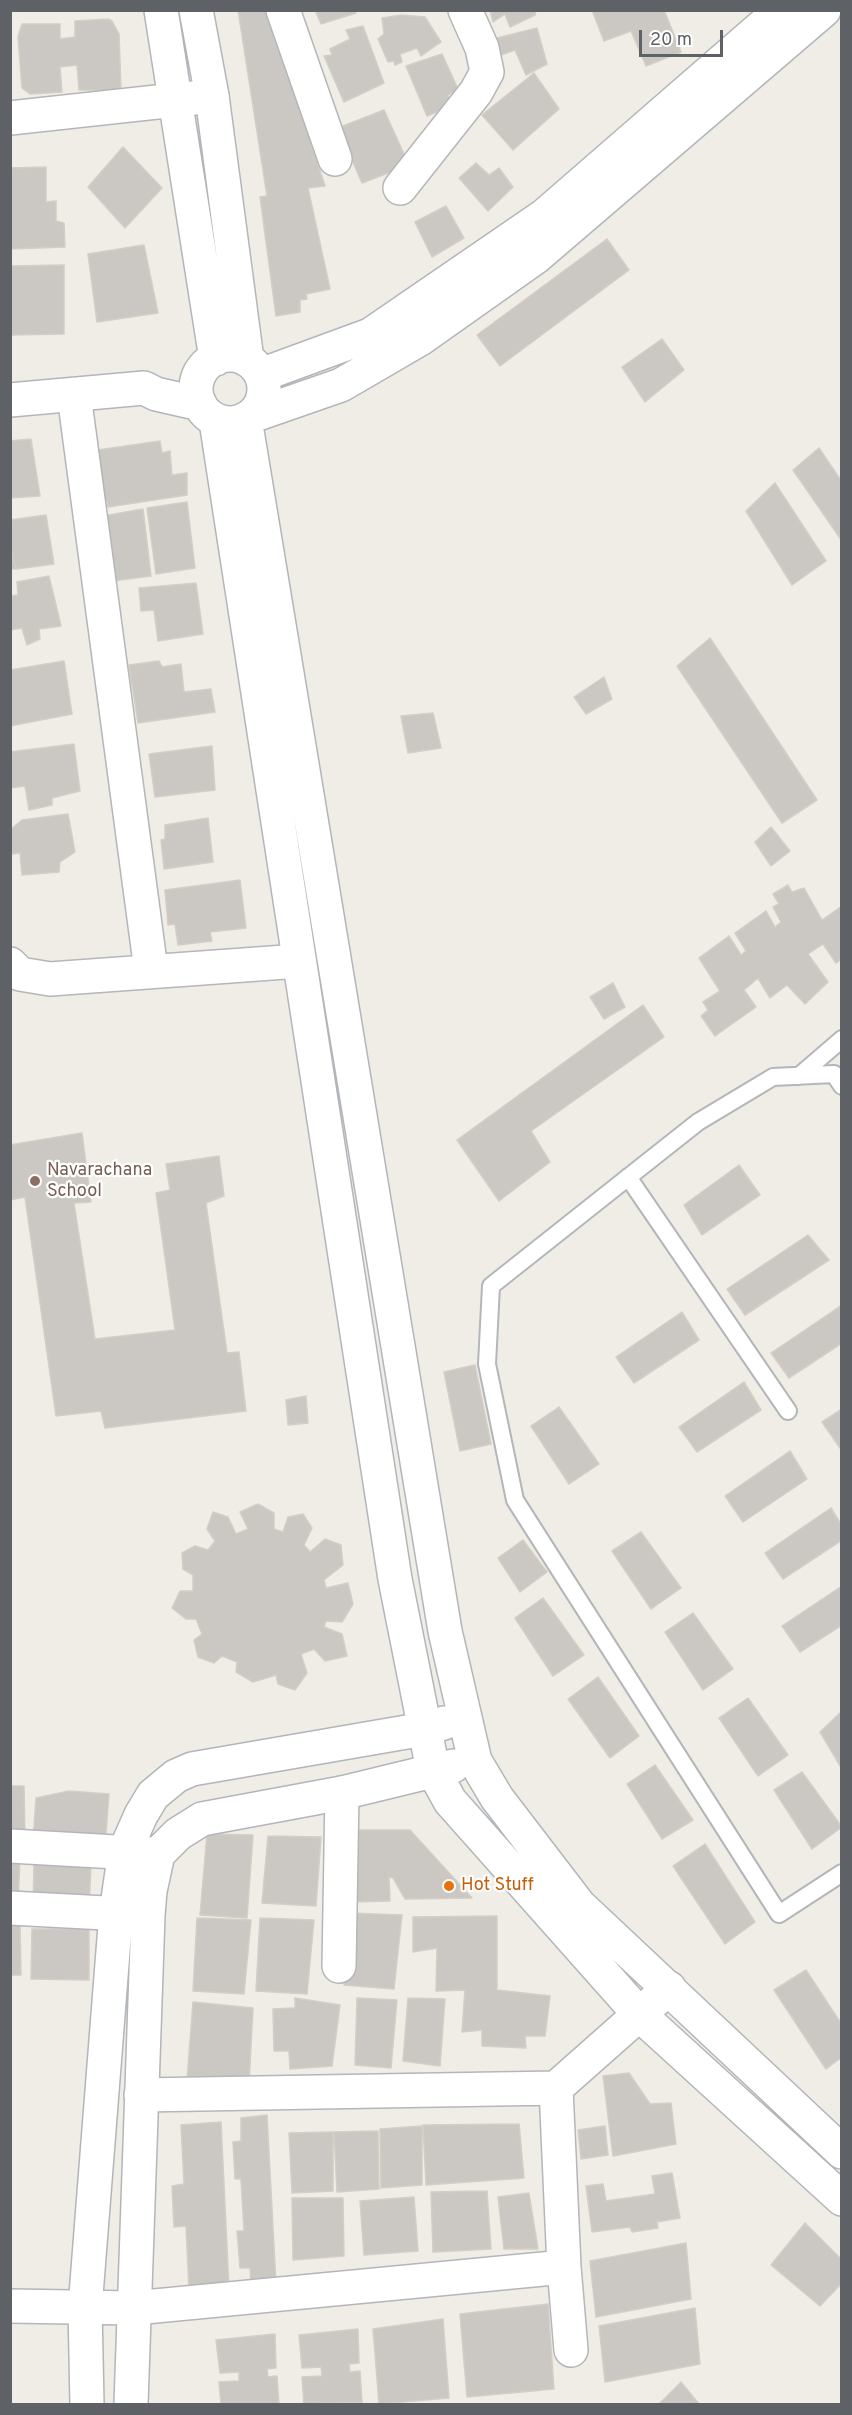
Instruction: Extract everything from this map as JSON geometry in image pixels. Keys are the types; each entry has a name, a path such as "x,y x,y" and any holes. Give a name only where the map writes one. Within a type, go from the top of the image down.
{"street":[{"path":"144,388 156,394 228,415 258,409 263,398 264,387 233,365 175,99 161,10"},
{"path":"195,10 212,96 233,365"},
{"path":"283,10 335,159"},
{"path":"400,188 476,92 487,72 482,48 465,10"},
{"path":"228,415 341,385 420,339 536,257 676,120 781,10"},
{"path":"10,400 144,388 159,377 356,342 382,328 544,215 824,10"},
{"path":"10,118 212,96"},
{"path":"233,365 201,373 196,393 228,415 362,1126 443,1620 475,1761 497,1798 579,1905 842,2152"},
{"path":"74,395 151,970"},
{"path":"228,415 299,960 395,1579 433,1770 450,1802 640,2015 842,2199"},
{"path":"10,964 20,974 50,979 299,960"},
{"path":"326,1132 362,1126"},
{"path":"87,2404 85,2308 116,1913 125,1851 141,1815 153,1795 184,1772 424,1729 464,1717"},
{"path":"131,2404 148,1915 150,1891 158,1854 178,1834 202,1819 342,1793 475,1761"},
{"path":"339,1966 342,1793"},
{"path":"10,1846 158,1854"},
{"path":"10,1908 148,1915"},
{"path":"141,2095 556,2088 669,1988"},
{"path":"556,2088 564,2267 571,2350"},
{"path":"10,2306 134,2308 564,2267"}],"lane":[{"path":"799,1076 842,1039"},
{"path":"842,1086 834,1074 773,1077 698,1122 491,1286 487,1364 515,1500 779,1914 842,1873"},
{"path":"628,1177 788,1411"}],"building":[{"path":"238,10 267,10 325,186 308,188 330,289 306,294 307,299 300,300 300,312 276,316 260,197 267,196"},
{"path":"315,10 354,10 356,13 321,24"},
{"path":"490,10 536,10 535,15 510,27 505,14 493,22"},
{"path":"592,10 664,10 681,52 646,66 631,31 604,41"},
{"path":"401,15 425,17 441,42 421,56 417,48 400,54 402,62 395,65 394,61 388,62 378,39 384,34 382,18"},
{"path":"108,19 112,21 119,34 121,90 79,90 77,65 60,67 62,92 30,94 22,88 18,37 22,24 60,24 60,39 75,37 75,21"},
{"path":"363,26 384,83 344,102 324,56 332,55 330,49 350,39 346,30"},
{"path":"537,28 547,64 526,75 515,50 501,55 497,38"},
{"path":"442,54 458,89 448,95 452,106 427,116 406,66"},
{"path":"534,73 559,109 513,150 482,115"},
{"path":"384,110 409,165 362,183 338,128"},
{"path":"123,147 162,188 125,228 88,187"},
{"path":"476,163 489,175 499,168 513,187 488,211 459,178"},
{"path":"46,167 46,202 56,201 56,221 64,223 65,247 10,249 10,168"},
{"path":"446,206 464,238 432,257 415,222"},
{"path":"607,239 629,270 500,366 477,335"},
{"path":"144,245 158,313 97,322 88,254"},
{"path":"64,265 64,334 10,335 10,266"},
{"path":"662,339 684,370 645,402 622,367"},
{"path":"31,439 40,496 10,498 10,441"},
{"path":"160,441 162,453 170,451 172,475 187,473 187,495 108,507 107,501 101,502 95,456 100,455 98,450"},
{"path":"819,448 842,482 842,541 793,470"},
{"path":"775,483 826,561 792,585 746,511"},
{"path":"187,502 195,568 156,574 147,508"},
{"path":"143,509 151,576 112,581 103,516"},
{"path":"46,515 54,564 16,569 10,546 10,520"},
{"path":"10,546 16,569 10,569"},
{"path":"49,576 61,626 39,629 40,639 27,645 22,628 10,630 10,596 18,595 17,582"},
{"path":"196,583 203,634 158,641 154,610 141,611 139,588"},
{"path":"710,638 817,800 782,823 677,666"},
{"path":"64,661 72,714 10,726 10,670"},
{"path":"159,661 162,667 181,664 184,692 211,689 215,712 138,723 129,665"},
{"path":"604,677 612,699 586,714 574,697"},
{"path":"433,713 441,748 408,753 401,716"},
{"path":"74,744 80,791 52,798 52,805 29,810 25,786 10,788 10,752"},
{"path":"212,746 215,790 155,797 149,754"},
{"path":"68,814 75,852 60,862 59,872 22,875 20,853 12,854 10,830 22,820"},
{"path":"208,818 213,862 164,869 161,840 165,839 165,825"},
{"path":"771,827 790,851 771,866 755,842"},
{"path":"240,880 246,928 210,932 212,941 178,945 175,924 168,925 165,890"},
{"path":"788,885 792,892 804,888 822,920 842,906 842,959 836,963 823,944 808,954 828,982 805,1004 787,985 770,998 758,978 744,990 756,1007 715,1036 701,1016 708,1010 703,1002 720,991 699,958 729,936 741,955 746,951 735,933 766,911 775,927 781,922 773,907 779,904 773,894"},
{"path":"613,983 625,1007 604,1019 590,997"},
{"path":"643,1005 664,1037 531,1131 550,1162 499,1201 457,1140"},
{"path":"82,1133 91,1202 74,1203 95,1339 175,1330 156,1193 170,1190 166,1164 219,1156 224,1196 206,1203 227,1353 239,1352 246,1411 105,1428 101,1411 56,1416 25,1197 10,1200 10,1145"},
{"path":"739,1165 760,1195 702,1235 684,1205"},
{"path":"808,1235 829,1260 745,1315 727,1289"},
{"path":"842,1305 842,1343 789,1378 771,1353"},
{"path":"682,1312 699,1340 634,1383 616,1357"},
{"path":"475,1365 491,1444 460,1451 444,1372"},
{"path":"744,1382 761,1410 697,1452 679,1427"},
{"path":"306,1396 308,1423 288,1425 286,1400"},
{"path":"559,1407 599,1464 569,1484 531,1426"},
{"path":"842,1409 842,1447 840,1448 822,1422"},
{"path":"790,1451 807,1479 743,1522 725,1496"},
{"path":"258,1504 274,1513 274,1529 283,1532 288,1517 303,1514 312,1528 304,1545 310,1552 325,1539 341,1545 343,1565 324,1580 326,1588 348,1583 353,1604 342,1622 326,1621 324,1627 342,1634 347,1656 325,1661 314,1649 301,1654 307,1673 295,1690 278,1684 276,1675 253,1682 236,1672 237,1662 222,1656 214,1663 198,1657 194,1640 202,1634 196,1619 186,1619 172,1608 180,1591 193,1591 193,1575 183,1569 182,1553 195,1546 208,1550 215,1541 207,1529 213,1512 228,1517 236,1534 248,1529 240,1512"},
{"path":"831,1508 842,1526 842,1540 783,1579 765,1553"},
{"path":"641,1532 681,1588 651,1609 612,1551"},
{"path":"523,1540 547,1572 520,1592 498,1558"},
{"path":"842,1586 842,1625 800,1652 782,1626"},
{"path":"543,1598 584,1655 553,1676 515,1618"},
{"path":"693,1613 733,1669 703,1690 665,1632"},
{"path":"598,1677 639,1736 610,1758 568,1699"},
{"path":"748,1698 788,1755 758,1776 719,1718"},
{"path":"842,1711 842,1769 820,1732"},
{"path":"655,1765 693,1820 662,1839 627,1784"},
{"path":"802,1772 842,1827 812,1849 774,1790"},
{"path":"10,1786 24,1786 25,1837 10,1837"},
{"path":"69,1791 109,1794 105,1846 33,1841 36,1798"},
{"path":"353,1830 410,1830 472,1898 405,1899 393,1878 389,1877 390,1901 351,1902"},
{"path":"207,1834 253,1835 247,1918 200,1915"},
{"path":"268,1836 321,1837 316,1906 262,1903"},
{"path":"705,1844 755,1922 725,1944 673,1866"},
{"path":"10,1858 20,1859 18,1900 10,1899"},
{"path":"34,1863 91,1865 89,1907 33,1904"},
{"path":"348,1913 402,1915 394,1989 344,1985"},
{"path":"497,1916 497,1990 550,1996 545,2036 525,2036 526,2048 482,2046 482,2030 462,2032 465,1990 436,1991 437,1948 413,1952 413,1917"},
{"path":"197,1918 251,1920 244,1994 193,1991"},
{"path":"260,1918 314,1920 307,1994 256,1991"},
{"path":"20,1923 21,1975 10,1975 10,1924"},
{"path":"32,1929 89,1929 89,1980 31,1979"},
{"path":"806,1970 842,2025 842,2057 826,2069 774,1990"},
{"path":"295,1998 340,2005 332,2066 290,2069 289,2051 274,2051 273,2009 295,2008"},
{"path":"357,1998 397,2000 391,2068 355,2065"},
{"path":"408,1998 445,1999 440,2066 403,2061"},
{"path":"193,2002 253,2008 249,2084 187,2080"},
{"path":"629,2073 650,2104 671,2103 676,2144 613,2156 603,2076"},
{"path":"267,2115 276,2284 251,2285 250,2268 240,2268 237,2231 244,2231 241,2179 235,2179 233,2142 241,2141 241,2118"},
{"path":"221,2122 229,2288 189,2290 186,2226 174,2227 172,2186 184,2184 181,2125"},
{"path":"519,2124 524,2178 426,2185 423,2125"},
{"path":"422,2126 422,2185 381,2188 380,2129"},
{"path":"605,2126 608,2155 581,2159 578,2130"},
{"path":"378,2131 379,2189 337,2192 334,2132"},
{"path":"333,2132 333,2191 292,2193 289,2133"},
{"path":"672,2173 680,2218 657,2222 658,2228 632,2232 630,2227 592,2232 586,2186 603,2184 606,2201 655,2194 652,2176"},
{"path":"487,2191 491,2249 433,2252 431,2192"},
{"path":"529,2193 538,2249 504,2249 498,2197"},
{"path":"414,2197 418,2251 364,2255 360,2201"},
{"path":"292,2198 343,2198 344,2256 293,2260"},
{"path":"805,2223 842,2260 842,2283 820,2306 771,2265"},
{"path":"686,2243 691,2299 596,2317 590,2261"},
{"path":"548,2304 554,2389 467,2397 460,2314"},
{"path":"695,2308 700,2364 605,2382 599,2326"},
{"path":"443,2319 449,2398 379,2404 373,2329"},
{"path":"358,2329 359,2363 349,2364 350,2372 360,2371 362,2402 304,2404 302,2377 322,2376 321,2367 302,2368 299,2335"},
{"path":"275,2334 276,2368 267,2369 268,2377 277,2376 279,2404 221,2404 219,2382 239,2381 239,2372 220,2373 216,2340"},
{"path":"681,2382 699,2404 659,2404"}],"place":[{"name":"Navarachana School","path":"35,1181"},
{"name":"Hot Stuff","path":"449,1886"}]}
